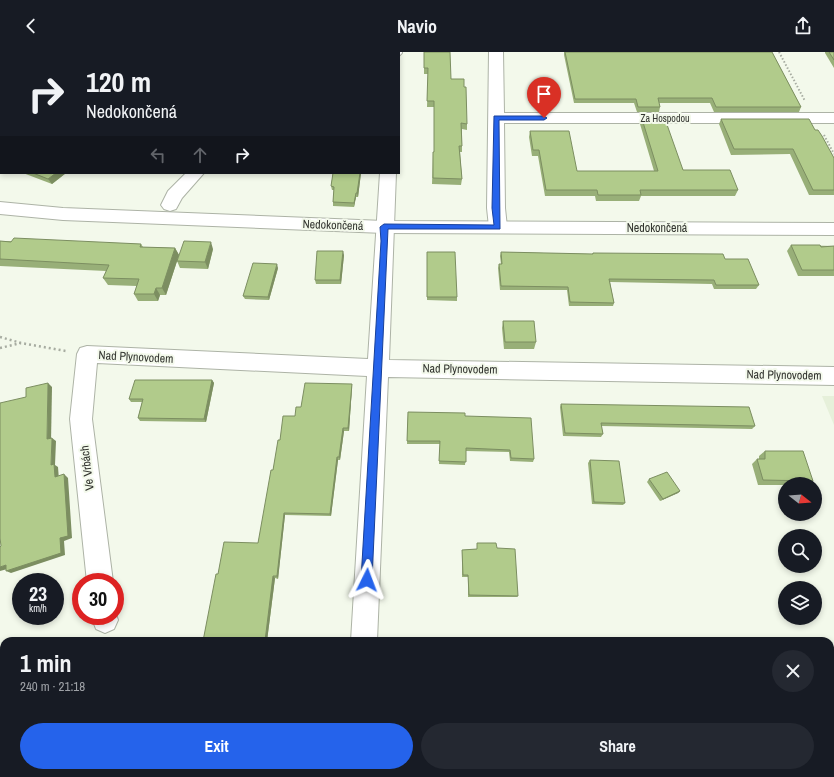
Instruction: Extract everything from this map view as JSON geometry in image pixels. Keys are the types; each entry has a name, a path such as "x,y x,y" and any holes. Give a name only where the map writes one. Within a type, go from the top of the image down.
{"street":[{"path":"496,52 496,208 498,227"},
{"name":"Za Hospodou","path":"496,118 834,118"},
{"path":"170,205 174,195 195,174"},
{"path":"364,637 384,227 388,174"},
{"name":"Nedokončená","path":"0,208 64,214 384,227 834,228"},
{"name":"Nad Plynovodem","path":"87,354 377,368 834,376"},
{"name":"Ve Vrbách","path":"87,354 81,419 99,573"}],"path":[{"path":"0,337 21,343 87,354"},
{"path":"0,348 21,343"}],"shaded area":[{"path":"822,396 834,396 834,425"}],"building":[{"path":"424,52 450,52 451,79 464,79 464,87 466,87 467,124 461,123 462,146 459,146 462,179 433,178 434,101 427,101 428,68 424,68"},
{"path":"565,52 772,52 801,107 716,107 712,98 658,98 660,107 638,107 636,99 575,99"},
{"path":"829,52 834,52 834,60"},
{"path":"642,119 665,119 683,170 730,170 738,190 640,190 641,195 598,195 597,190 546,190 539,150 533,150 530,131 569,131 577,171 658,171"},
{"path":"721,119 809,119 815,130 818,130 822,136 834,158 834,190 813,190 793,149 734,149"},
{"path":"36,174 55,174 48,179"},
{"path":"333,174 360,174 354,203 333,202 334,187 331,186"},
{"path":"14,238 141,244 140,247 175,248 162,288 156,288 154,294 134,294 139,279 103,278 109,265 0,259 0,241 11,242"},
{"path":"184,241 211,242 205,262 177,261"},
{"path":"791,245 820,245 821,247 834,246 834,270 802,270"},
{"path":"317,251 343,251 340,280 315,280"},
{"path":"427,252 455,252 457,297 427,297"},
{"path":"501,252 723,254 725,259 748,259 759,285 716,285 714,280 609,279 614,303 570,302 568,287 501,286 499,264 502,264"},
{"path":"253,263 277,264 268,297 243,296"},
{"path":"503,321 534,321 536,342 505,342"},
{"path":"135,380 212,380 204,419 138,418 143,399 129,399"},
{"path":"48,383 47,439 52,438 51,465 54,464 55,477 64,474 68,536 60,538 61,553 6,571 6,565 0,567 0,403 26,397 26,388"},
{"path":"305,383 352,384 348,428 343,428 339,457 337,457 330,514 284,513 277,576 273,576 265,637 204,637 224,542 258,543 271,470 273,470 278,440 280,440 283,416 295,416 296,407 301,407"},
{"path":"561,404 749,407 755,426 601,423 603,434 565,433"},
{"path":"408,412 465,413 465,416 531,418 534,459 511,458 510,450 466,448 466,462 439,461 440,441 407,441"},
{"path":"765,451 803,451 812,477 778,477 778,480 763,480 757,459 765,459"},
{"path":"590,460 619,461 625,503 594,502"},
{"path":"667,472 680,491 663,499 649,479"},
{"path":"477,543 496,543 497,548 515,549 518,596 469,595 468,575 463,575 462,550 477,549"}],"route":[{"path":"367,580 384,227 498,227 496,208 496,118 544,118"}]}
